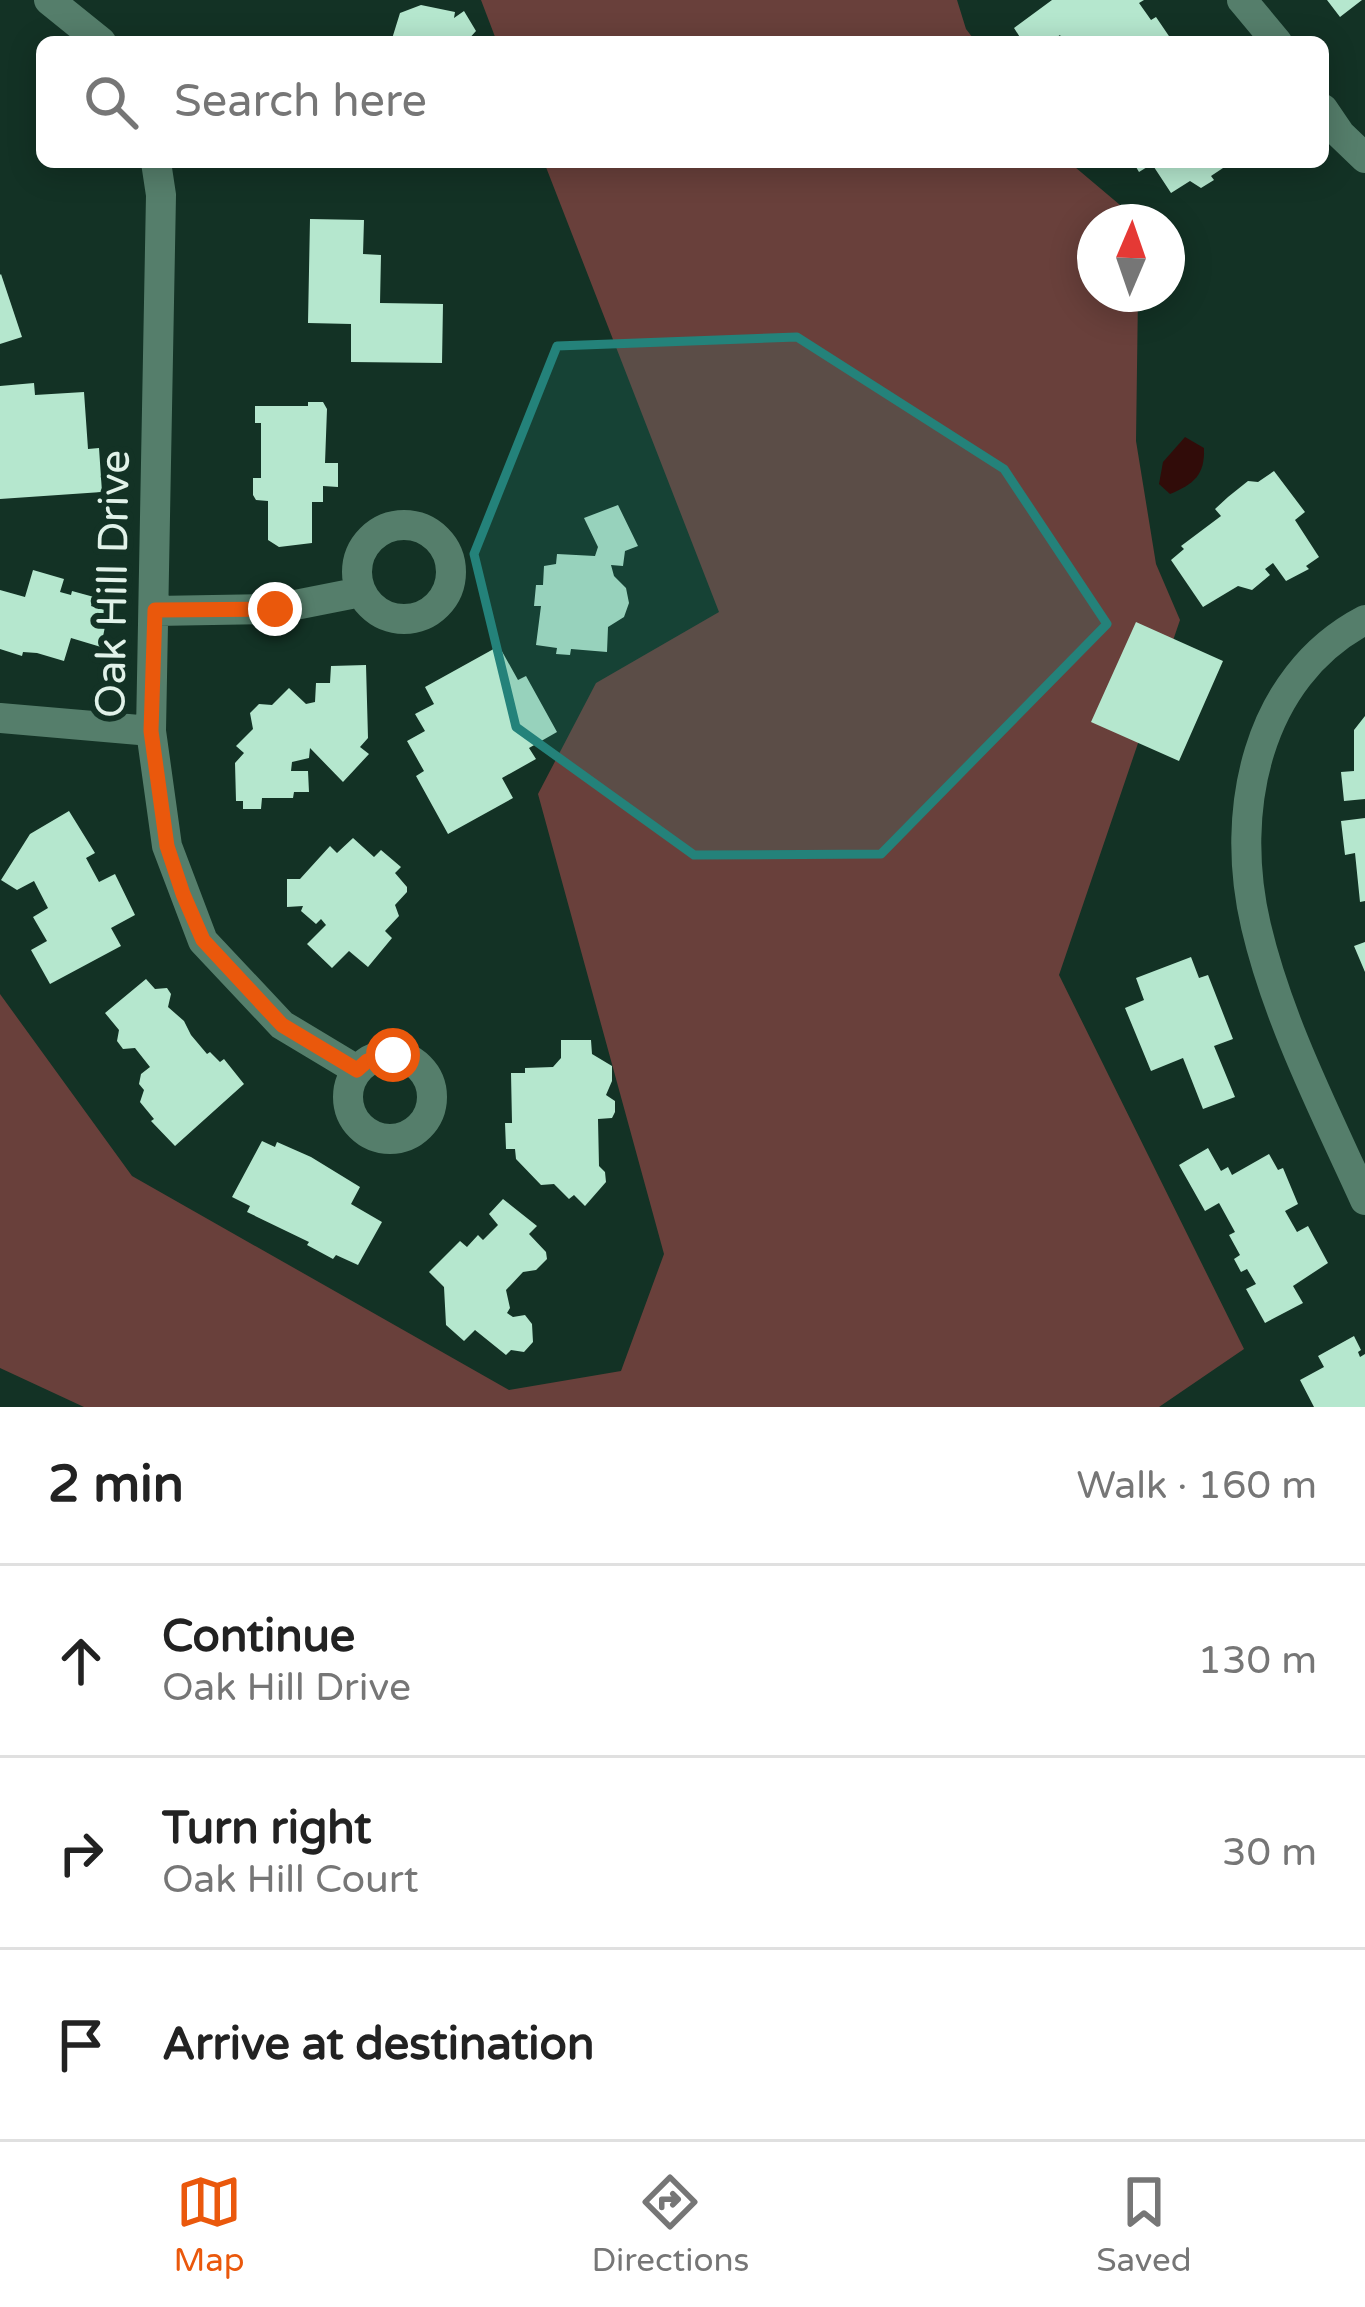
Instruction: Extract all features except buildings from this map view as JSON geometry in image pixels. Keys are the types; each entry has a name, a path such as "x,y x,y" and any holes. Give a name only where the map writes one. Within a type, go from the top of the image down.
{"street":[{"path":"49,0 94,36"},
{"path":"1241,0 1272,36"},
{"path":"1329,118 1365,158"},
{"name":"Oak Hill Drive","path":"157,168 161,195 151,731 167,846 203,940 282,1025 357,1070"},
{"path":"155,610 275,609 361,592"},
{"path":"1365,620 1320,648 1280,700 1264,730 1245,848 1255,924 1282,1009 1365,1200"},
{"path":"0,718 151,731"}],"highlighted area":[{"path":"797,337 1004,469 1107,624 881,854 694,855 516,727 474,554 557,346"}],"shaded area":[{"path":"481,0 957,0 971,36 495,36"},
{"path":"546,168 1076,168 1119,204 1077,204 1077,312 1138,312 1136,441 1156,564 1180,620 1059,975 1244,1349 1159,1407 84,1407 0,1368 0,994 132,1176 509,1390 621,1371 664,1254 538,794 596,683 719,612"},
{"path":"1185,437 1204,448 1202,465 1192,482 1170,494 1159,484 1163,462"}],"route":[{"path":"275,609 155,610 151,731 167,846 203,940 282,1025 357,1070 367,1061 393,1055"}]}
